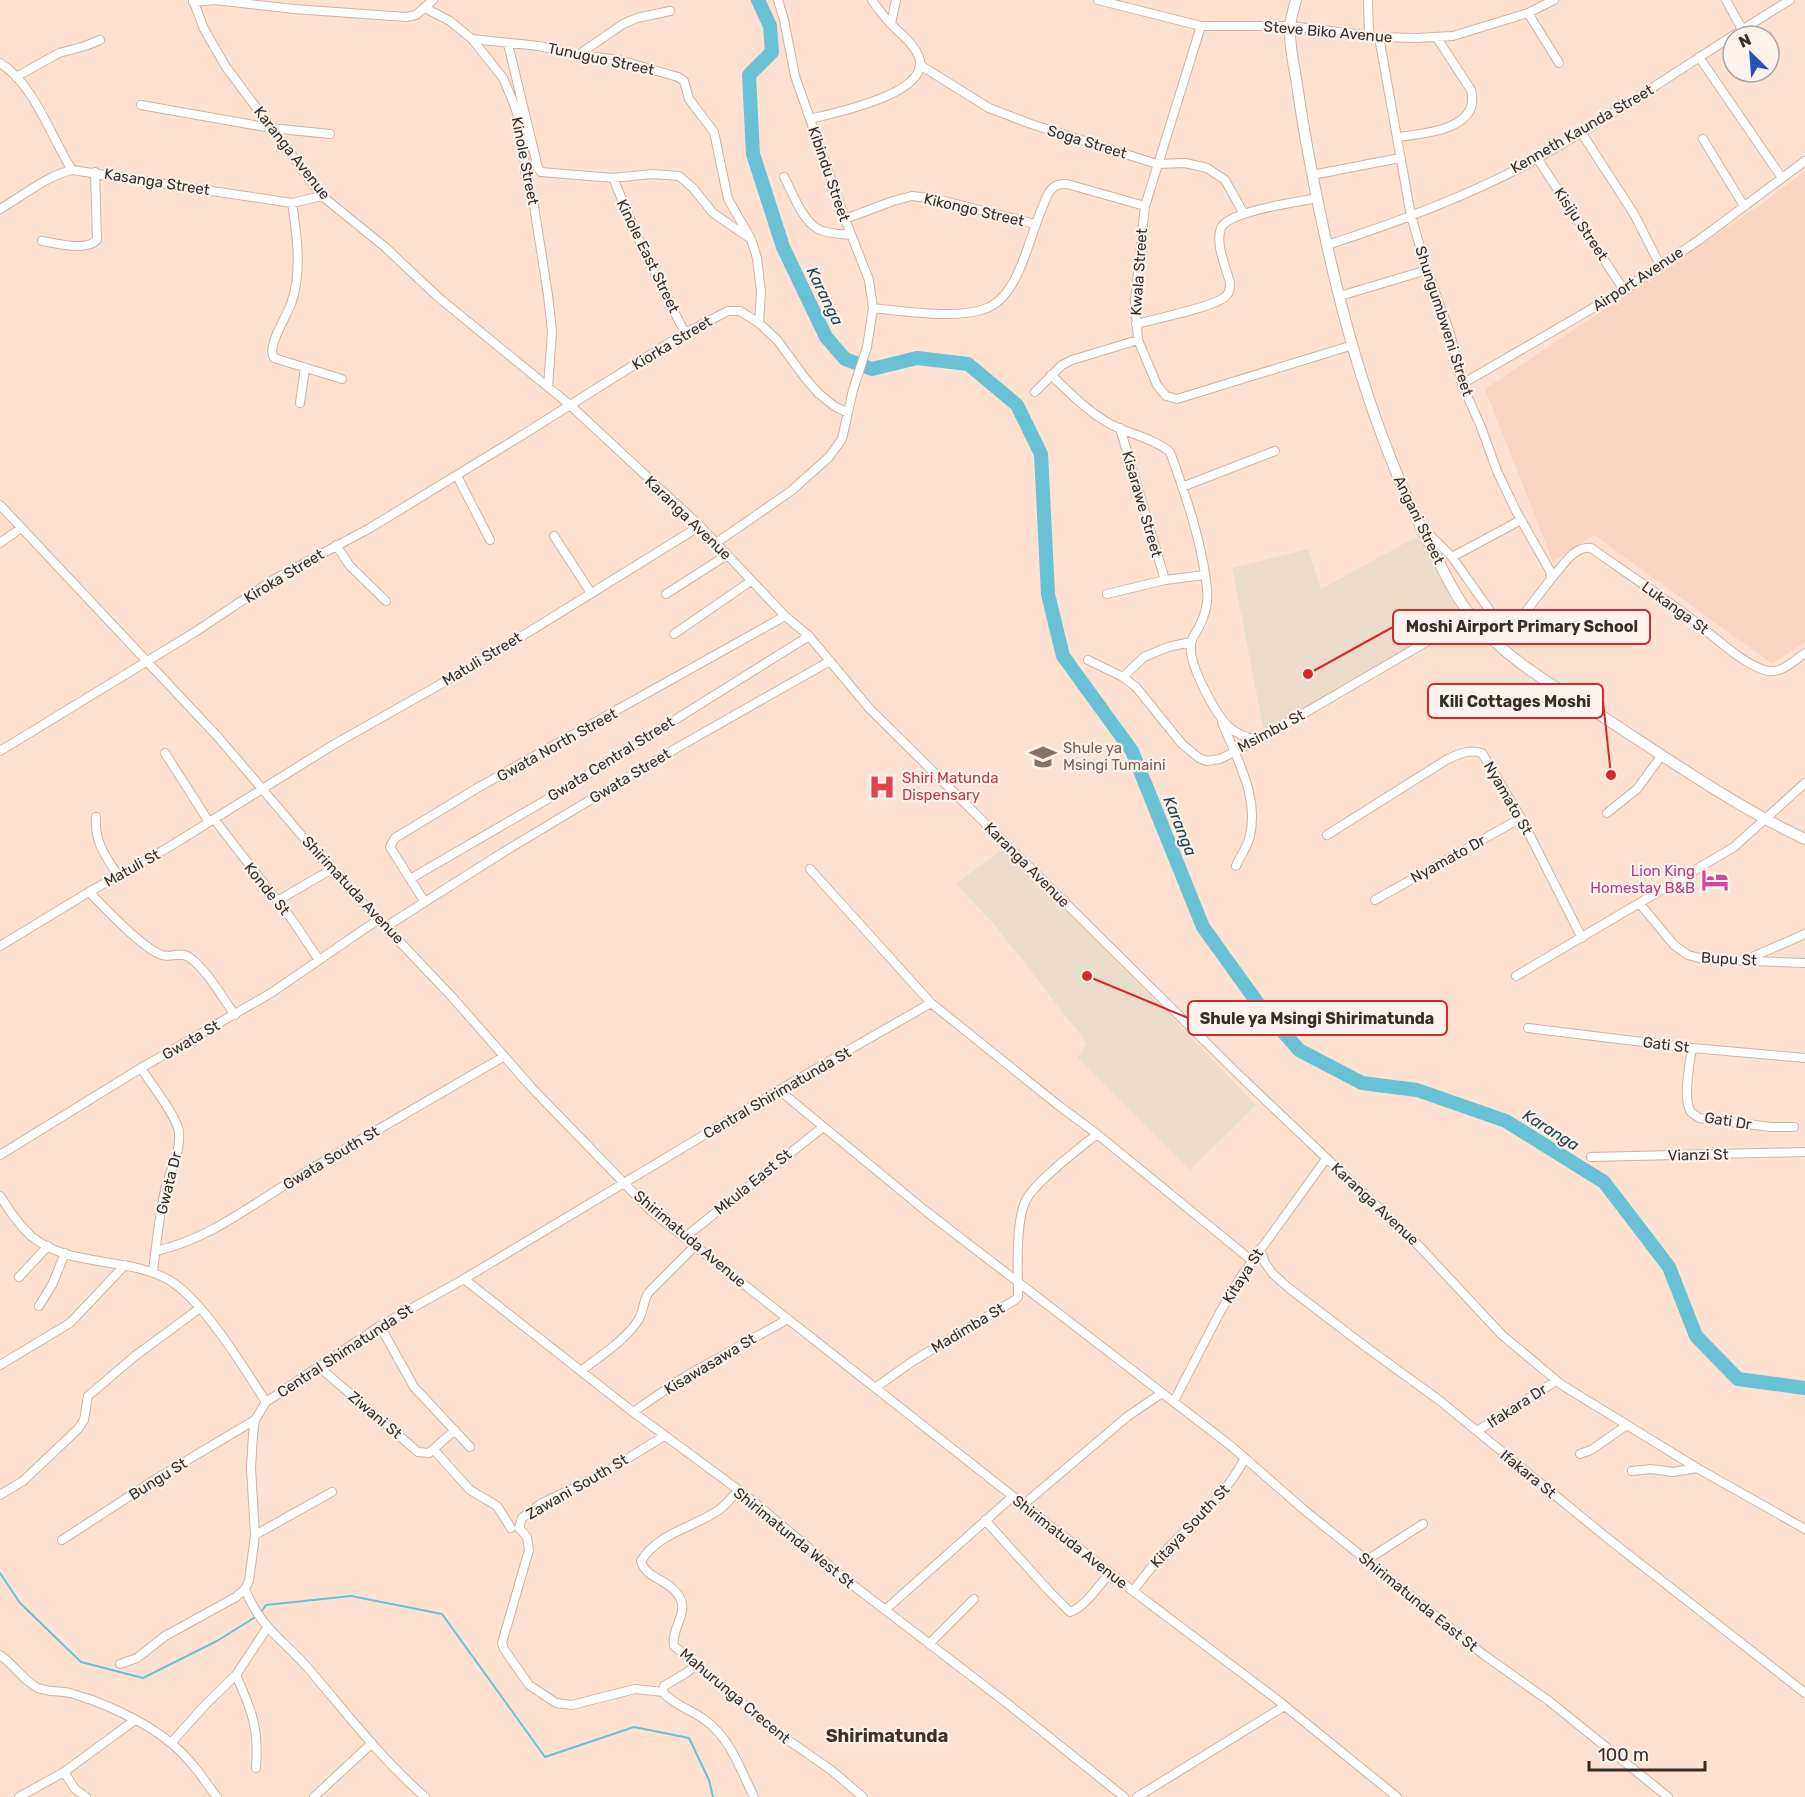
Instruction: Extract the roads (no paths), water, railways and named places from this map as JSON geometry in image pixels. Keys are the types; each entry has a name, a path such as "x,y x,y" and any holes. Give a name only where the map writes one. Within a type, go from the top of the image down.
{"street":[{"path":"193,1 215,0 294,9 406,17 416,15 433,0"},
{"name":"Kibindu Street","path":"778,0 795,76 869,280 873,308 867,347 848,413"},
{"path":"810,119 887,97 903,88 914,77 920,65 918,57 909,41 891,24 872,0"},
{"path":"891,24 896,0"},
{"name":"Steve Biko Avenue","path":"1098,0 1202,26 1290,26 1379,37 1437,38 1453,36 1528,13 1554,0"},
{"name":"Angani Street","path":"1296,0 1290,26 1293,61 1312,175 1327,245 1353,345 1372,410 1387,450 1420,525 1471,616 1500,645 1529,669 1766,820 1805,839"},
{"path":"1368,0 1368,36"},
{"path":"1726,0 1739,24"},
{"name":"Kenneth Kaunda Street","path":"1750,24 1790,0"},
{"name":"Karanga Avenue","path":"193,1 215,50 322,196 385,247 438,297 570,405 700,526 785,616 809,636 869,708 1326,1159 1419,1246 1502,1335 1556,1381 1697,1468 1805,1529"},
{"name":"Kinole Street","path":"425,8 450,21 472,39 503,78 523,132 525,172 534,206 552,332 548,387"},
{"path":"578,55 623,24 637,18 670,11"},
{"path":"1528,13 1559,63"},
{"name":"Kwala Street","path":"1202,26 1145,206 1134,301 1138,340 1157,385 1166,396 1177,399 1353,345"},
{"name":"Shungumbweni Street","path":"1379,37 1411,216 1427,270 1450,333 1462,384 1497,471 1550,571 1551,579"},
{"path":"1397,137 1449,128 1467,113 1470,107 1473,98 1471,90 1437,38"},
{"name":"Tunuguo Street","path":"472,39 539,46 578,55 620,60 678,77 684,81 689,99 714,132 728,200 752,239 761,292 759,323"},
{"path":"16,77 59,52 100,40"},
{"name":"Kenneth Kaunda Street","path":"1327,245 1411,216 1537,158 1721,43"},
{"path":"508,44 538,168 541,172 613,178 652,174 679,176 693,188 713,213 752,239"},
{"path":"1699,57 1782,178"},
{"path":"0,63 16,77 33,98 72,170"},
{"name":"Soga Street","path":"920,65 989,108 1031,124 1157,164 1185,163 1207,168 1226,180 1244,214"},
{"path":"141,105 271,129 330,134"},
{"path":"1581,132 1634,214 1660,265"},
{"path":"1703,139 1744,206"},
{"path":"1312,175 1400,158"},
{"name":"Kisiju Street","path":"1537,158 1624,290"},
{"name":"Airport Avenue","path":"1462,384 1624,290 1699,240 1805,160"},
{"name":"Kasanga Street","path":"0,209 47,179 60,172 72,170 292,203 322,196"},
{"path":"42,241 89,245 97,240 95,172"},
{"path":"784,177 804,215 819,230 851,235"},
{"name":"Kinole East Street","path":"613,178 645,254 685,333"},
{"path":"873,308 968,313 989,308 1015,282 1035,224 1051,190 1058,184 1067,184 1145,206"},
{"name":"Kikongo Street","path":"845,219 912,196 946,201 1035,224"},
{"path":"1136,324 1212,304 1225,297 1230,290 1230,283 1220,239 1222,227 1228,220 1244,214 1317,198"},
{"path":"292,203 297,240 298,273 292,302 272,345 271,354 274,358 342,379"},
{"path":"1340,296 1427,270"},
{"name":"Kiorka Street","path":"570,405 685,333 728,311 740,311 759,323 778,341 818,393 834,406 848,413"},
{"path":"1035,392 1062,365 1138,340"},
{"path":"300,403 305,368"},
{"path":"1051,375 1086,408 1110,424 1162,446 1170,452 1191,514 1208,603 1203,620 1191,642 1190,652 1248,783 1251,802 1250,836 1236,866"},
{"name":"Kiroka Street","path":"0,751 195,632 273,580 370,528 570,405"},
{"path":"716,543 791,491 829,457 842,439 848,413"},
{"name":"Kisarawe Street","path":"1120,428 1165,580"},
{"path":"1182,487 1275,451"},
{"path":"457,476 490,540"},
{"name":"Shirimatuda Avenue","path":"0,505 218,737 332,869 387,926 504,1057 652,1212 1012,1497 1397,1797"},
{"path":"1452,557 1521,520"},
{"path":"1420,525 1452,557 1495,618 1512,631"},
{"name":"Matuli Street","path":"262,789 333,745 484,659 700,526"},
{"path":"0,543 21,528"},
{"path":"555,536 591,593"},
{"path":"336,545 350,566 386,601"},
{"name":"Lukanga St","path":"1551,579 1573,553 1580,549 1591,548 1692,619 1743,659 1763,670 1772,672 1781,670 1805,653"},
{"path":"666,594 727,555"},
{"path":"1107,594 1165,580 1204,575"},
{"path":"1500,645 1551,579"},
{"path":"674,634 751,581"},
{"name":"Gwata North Street","path":"424,902 390,847 395,838 479,787 785,616"},
{"name":"Msimbu St","path":"1088,660 1123,677 1136,687 1182,744 1199,758 1220,759 1258,740 1471,616"},
{"name":"Gwata Central Street","path":"410,879 558,793 809,636"},
{"path":"1123,677 1144,657 1168,647 1191,642"},
{"name":"Gwata Street","path":"387,926 434,895 675,749 830,661"},
{"path":"1220,718 1245,737 1258,740"},
{"name":"Nyamato St","path":"1327,835 1446,760 1474,750 1482,753 1521,818 1582,938"},
{"name":"Konde St","path":"165,753 211,821 277,901 319,960"},
{"path":"1607,813 1637,789 1662,755"},
{"path":"1516,976 1734,847 1805,783"},
{"name":"Matuli St","path":"0,946 262,789"},
{"path":"96,817 97,838 102,852 118,875"},
{"name":"Nyamato Dr","path":"1375,900 1521,818"},
{"path":"277,901 332,869"},
{"path":"810,869 932,1003 1251,1260"},
{"path":"89,892 113,918 149,947 163,955 186,955 196,963 235,1015"},
{"name":"Bupu St","path":"1640,904 1674,945 1688,955 1702,959 1805,963"},
{"name":"Gwata St","path":"0,1155 90,1102 141,1068 235,1015 380,919"},
{"path":"1747,960 1805,934"},
{"name":"Central Shirimatunda St","path":"623,1184 779,1090 932,1003"},
{"name":"Gati St","path":"1528,1028 1692,1048 1805,1058"},
{"name":"Gati Dr","path":"1692,1048 1688,1091 1688,1105 1691,1112 1699,1118 1771,1127 1794,1127"},
{"name":"Gwata South St","path":"156,1251 177,1246 216,1228 301,1175 504,1057"},
{"name":"Gwata Dr","path":"141,1068 176,1120 179,1131 178,1151 165,1190 153,1272"},
{"name":"Shirimatunda East St","path":"779,1090 927,1212 1174,1401 1484,1655 1558,1708 1668,1797"},
{"name":"Mkula East St","path":"684,1238 823,1127"},
{"name":"Madimba St","path":"875,1388 913,1360 1018,1297 1022,1214 1026,1199 1039,1184 1097,1134"},
{"name":"Vianzi St","path":"1592,1157 1805,1152"},
{"name":"Kitaya St","path":"1174,1401 1219,1314 1251,1260 1326,1159"},
{"name":"Central Shimatunda St","path":"245,1588 249,1581 255,1535 251,1468 255,1420 266,1402 380,1326 464,1279 623,1184"},
{"path":"0,1196 12,1217 32,1237 48,1246 65,1254 153,1272 171,1281 200,1308 266,1402"},
{"path":"19,1277 48,1246"},
{"path":"581,1371 623,1338 639,1319 649,1292 695,1246"},
{"name":"Ifakara St","path":"1260,1249 1265,1263 1273,1274 1290,1289 1440,1400 1606,1537 1805,1693"},
{"path":"39,1306 52,1285 65,1254"},
{"path":"0,1365 70,1323 125,1265"},
{"name":"Shirimatunda West St","path":"464,1279 663,1436 738,1491 885,1610 1124,1797"},
{"path":"0,1495 23,1481 78,1429 84,1420 88,1396 128,1362 200,1308"},
{"name":"Kisawasawa St","path":"633,1412 704,1365 788,1319"},
{"path":"380,1326 414,1386 470,1447"},
{"name":"Ziwani St","path":"319,1367 418,1452 425,1454 434,1450"},
{"name":"Ifakara Dr","path":"1477,1431 1556,1381"},
{"path":"1023,1505 1119,1423 1162,1394"},
{"name":"Bungu St","path":"62,1540 159,1477 255,1420"},
{"path":"1580,1454 1591,1450 1627,1425"},
{"path":"455,1430 434,1450 470,1490 497,1506 511,1528"},
{"name":"Zawani South St","path":"663,1436 604,1473 542,1503 522,1518 519,1528 527,1537 529,1550 502,1642 504,1650 529,1685 556,1703 572,1705 635,1689 663,1692"},
{"name":"Kitaya South St","path":"1133,1592 1152,1565 1215,1502 1232,1481 1245,1458"},
{"path":"1632,1470 1651,1469 1673,1472 1697,1468"},
{"name":"Mahurunga Crecent","path":"738,1491 713,1514 674,1532 656,1544 641,1561 644,1569 659,1580 668,1583 677,1592 682,1606 674,1633 674,1646 776,1731 831,1770 863,1797"},
{"path":"255,1535 332,1492"},
{"path":"885,1610 1012,1497"},
{"path":"985,1521 1070,1612 1084,1602 1110,1573"},
{"path":"1367,1560 1423,1524"},
{"path":"120,1664 137,1658 165,1636 236,1597 245,1588 257,1615 267,1628 295,1654 372,1743 424,1797"},
{"path":"929,1644 974,1599"},
{"path":"171,1743 236,1675 267,1628"},
{"path":"0,1655 8,1660 29,1683 40,1689 70,1693 93,1701 158,1733 193,1764 217,1797"},
{"path":"696,1665 670,1681 664,1686 663,1692 669,1699 705,1719 722,1735 754,1797"},
{"path":"236,1675 252,1711 258,1744 256,1768"},
{"path":"1137,1797 1283,1707"},
{"path":"19,1797 64,1772 135,1720"},
{"path":"314,1797 372,1743"},
{"path":"64,1772 75,1788 86,1797"}],"waterway":[{"name":"Karanga","path":"758,0 770,26 772,52 749,75 753,154 783,247 826,337 845,359 872,369 917,358 968,364 1017,405 1041,454 1048,594 1063,656 1132,751 1203,927 1257,1002 1299,1050 1362,1083 1417,1090 1506,1121 1604,1182 1669,1267 1696,1336 1738,1379 1805,1388"},
{"path":"0,1573 20,1603 81,1662 143,1678 217,1641 257,1616"},
{"path":"261,1612 266,1605 351,1596 442,1614 545,1757 634,1727 689,1738 709,1780 713,1797"}],"place":[{"name":"Moshi Airport Primary School","path":"1308,674"},
{"name":"Shule ya Msingi Tumaini","path":"1043,757"},
{"name":"Kili Cottages Moshi","path":"1611,775"},
{"name":"Shiri Matunda Dispensary","path":"882,787"},
{"name":"Lion King Homestay B&B","path":"1715,880"},
{"name":"Shule ya Msingi Shirimatunda","path":"1087,976"}],"district":[{"name":"Shirimatunda","path":"887,1736"}]}
